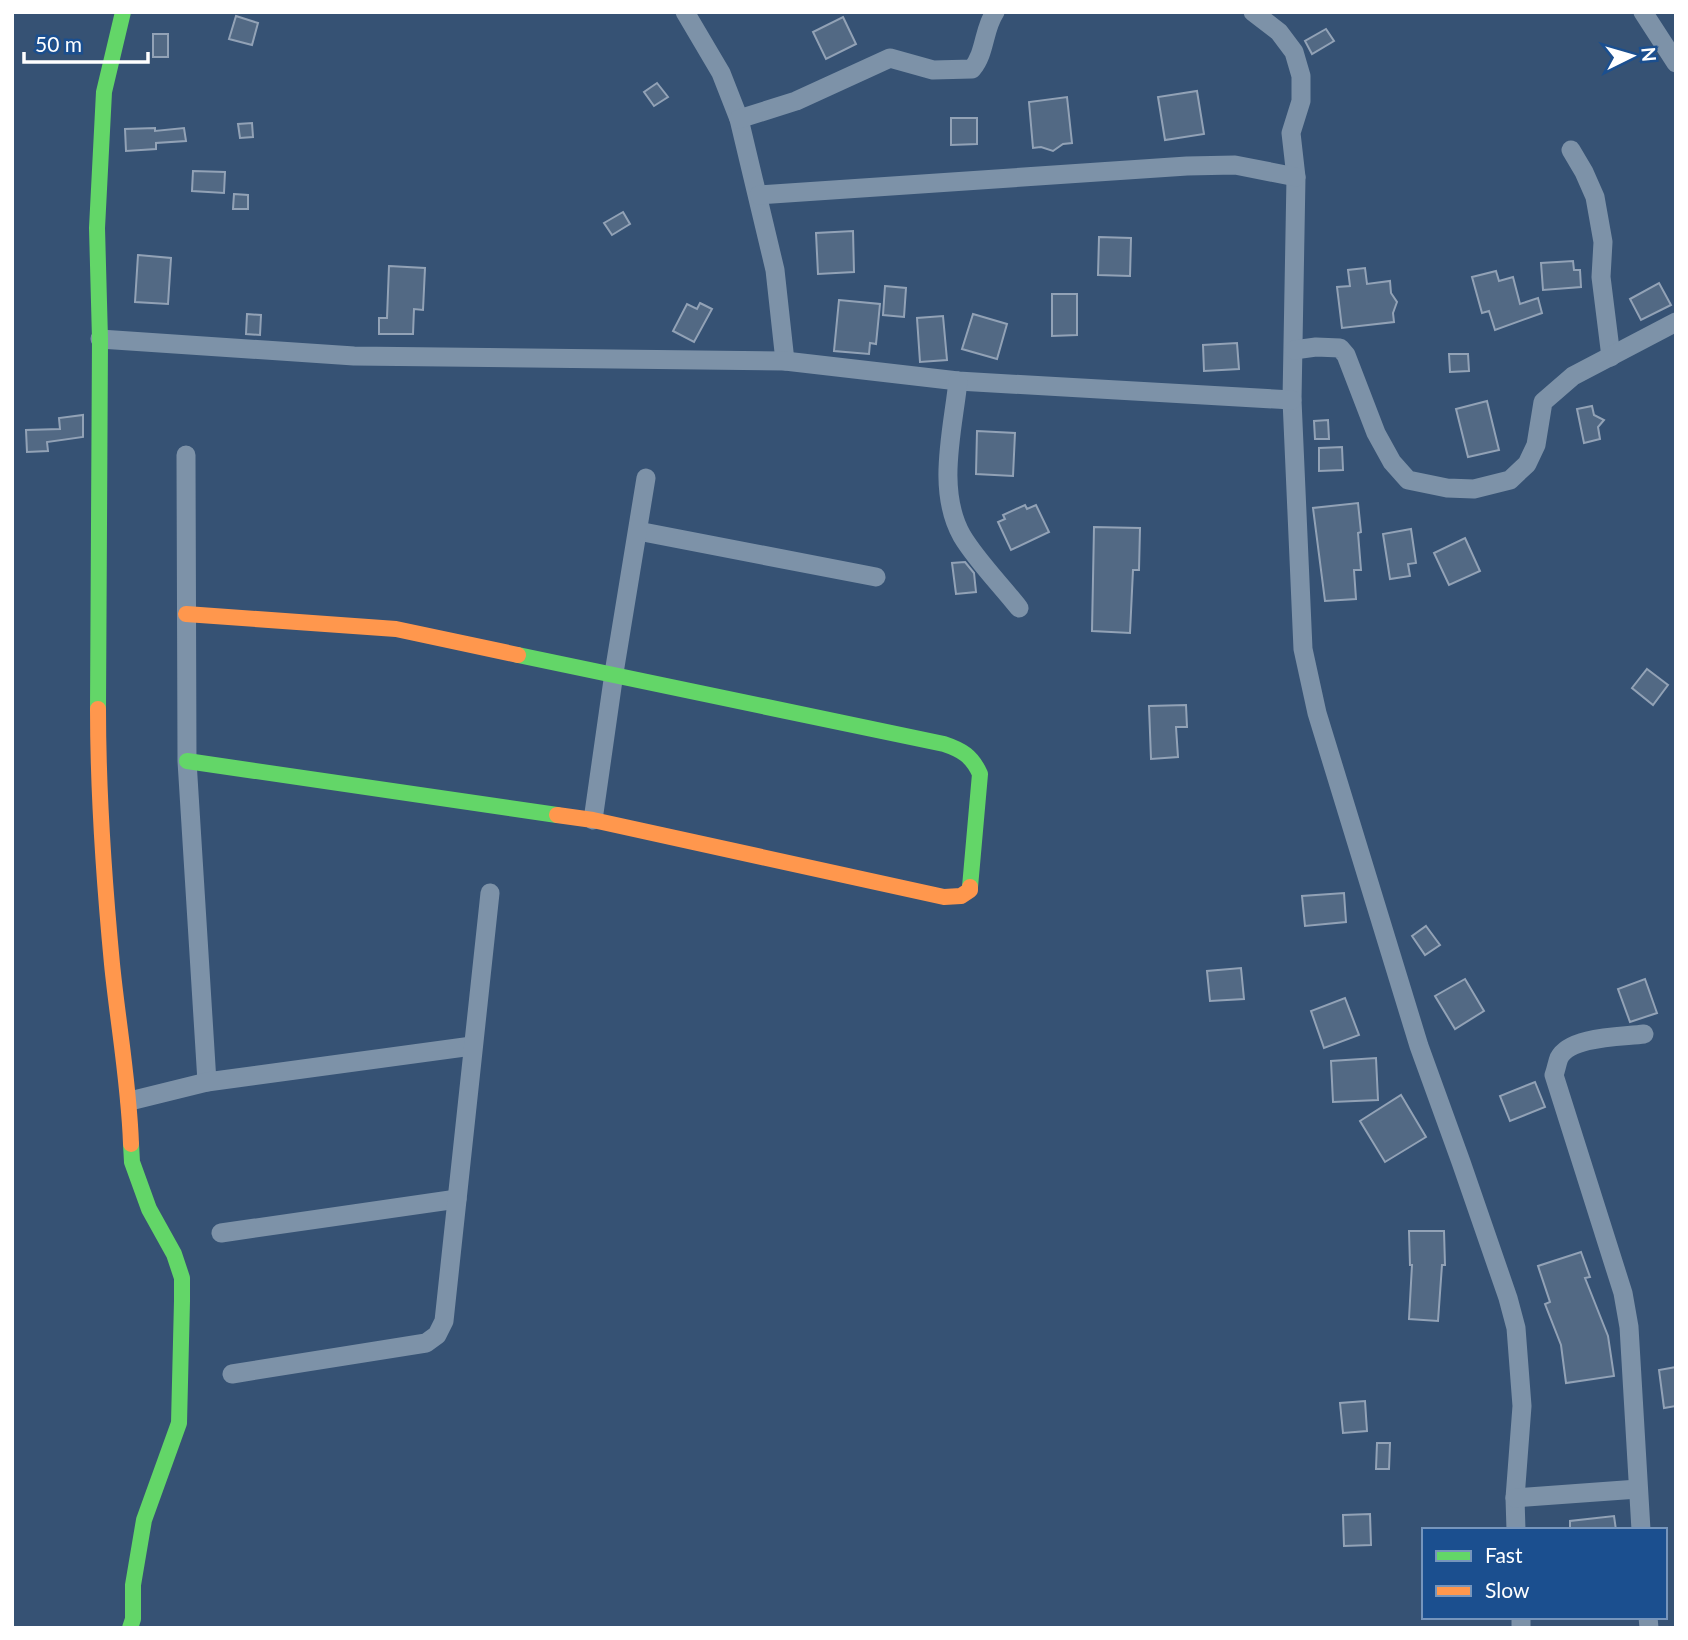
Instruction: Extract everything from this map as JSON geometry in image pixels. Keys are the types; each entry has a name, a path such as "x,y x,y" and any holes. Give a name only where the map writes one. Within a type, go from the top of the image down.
{"street":[{"path":"123,12 104,92 97,228 100,339 98,761 112,964 130,1101 132,1162 149,1209 174,1254 182,1278 179,1423 144,1520 133,1585 133,1619 130,1628"},
{"path":"685,12 721,73 739,118 759,195 780,301 785,361"},
{"path":"739,118 796,101 890,58 933,70 972,69 981,58 985,37 995,12"},
{"path":"1253,12 1279,32 1294,52 1301,76 1301,101 1291,134 1296,177 1292,400 1303,649 1308,680 1419,1046 1508,1298 1516,1328 1522,1406 1515,1497 1516,1528"},
{"path":"1643,12 1676,62"},
{"path":"1571,150 1595,197 1603,242 1601,277 1611,358"},
{"path":"759,195 1187,166 1235,165 1296,177"},
{"path":"1294,350 1316,346 1340,348 1346,355 1376,433 1392,462 1408,480 1447,488 1474,489 1510,480 1527,464 1536,445 1543,402 1573,376 1676,322"},
{"path":"100,339 354,356 785,361 958,381 1292,400"},
{"path":"958,381 948,478 954,519 963,537 1019,608"},
{"path":"186,455 187,761 207,1082"},
{"path":"593,821 646,478"},
{"path":"638,531 876,577"},
{"path":"186,614 396,629 614,673 944,744 968,752 980,774 970,890 961,896 944,897 593,821 187,761"},
{"path":"232,1374 426,1343 437,1335 444,1321 490,893"},
{"path":"1641,1528 1629,1327 1623,1293 1554,1075 1559,1057 1569,1047 1583,1042 1644,1034"},
{"path":"130,1101 207,1082 472,1046"},
{"path":"221,1233 457,1199"},
{"path":"1515,1497 1638,1489"}],"building":[{"path":"236,16 258,23 252,45 229,39"},
{"path":"843,17 856,44 826,59 813,32"},
{"path":"1326,29 1334,41 1312,54 1305,41"},
{"path":"153,34 168,34 168,57 153,57"},
{"path":"657,83 668,97 654,106 644,92"},
{"path":"1197,91 1204,134 1165,140 1158,97"},
{"path":"1067,97 1072,143 1063,144 1053,151 1041,147 1033,148 1029,102"},
{"path":"951,118 977,118 977,144 951,145"},
{"path":"252,123 253,137 240,138 238,124"},
{"path":"155,128 155,131 184,128 186,141 156,143 156,149 126,151 125,129"},
{"path":"193,171 225,172 224,193 192,191"},
{"path":"234,194 248,195 248,209 233,209"},
{"path":"623,212 630,224 612,235 604,223"},
{"path":"853,231 854,272 818,274 816,233"},
{"path":"1099,237 1131,238 1130,276 1098,275"},
{"path":"138,255 171,258 168,304 135,302"},
{"path":"1573,261 1574,270 1580,270 1581,287 1543,290 1541,263"},
{"path":"389,266 425,268 423,310 414,309 413,334 379,334 379,318 387,318"},
{"path":"1365,268 1367,284 1390,281 1391,293 1397,302 1393,313 1394,322 1342,328 1337,287 1350,286 1348,270"},
{"path":"1496,271 1499,281 1513,277 1520,304 1538,298 1542,313 1495,330 1489,311 1482,313 1472,277"},
{"path":"1659,283 1671,305 1641,320 1630,299"},
{"path":"885,286 906,288 904,317 883,315"},
{"path":"1052,294 1077,294 1077,335 1052,336"},
{"path":"839,300 880,304 876,344 870,343 869,354 834,351"},
{"path":"700,303 712,309 694,342 673,331 687,304 697,309"},
{"path":"247,314 261,315 260,335 246,334"},
{"path":"973,314 1007,324 997,359 962,349"},
{"path":"943,316 947,360 920,362 917,318"},
{"path":"1237,343 1239,369 1204,371 1203,345"},
{"path":"1449,354 1468,354 1469,371 1450,372"},
{"path":"1487,401 1499,450 1468,457 1456,409"},
{"path":"1592,406 1594,415 1604,420 1598,427 1600,439 1584,443 1577,409"},
{"path":"83,415 83,437 47,442 48,451 27,452 26,430 60,429 59,418"},
{"path":"1328,420 1329,439 1315,439 1314,421"},
{"path":"977,431 1015,433 1013,476 976,474"},
{"path":"1342,447 1343,470 1319,471 1319,448"},
{"path":"1358,503 1361,570 1354,570 1356,599 1325,601 1313,508"},
{"path":"1025,505 1027,509 1036,505 1049,532 1011,550 998,522 1005,519 1003,515"},
{"path":"1094,527 1140,528 1139,570 1133,570 1130,633 1092,631"},
{"path":"1411,529 1416,563 1408,564 1410,576 1390,579 1383,534"},
{"path":"1465,538 1480,571 1449,585 1434,553"},
{"path":"965,562 974,573 976,592 956,594 952,563"},
{"path":"1647,669 1668,685 1653,705 1632,688"},
{"path":"1186,705 1187,727 1176,727 1178,757 1151,759 1149,706"},
{"path":"1344,893 1346,922 1305,926 1302,896"},
{"path":"1426,926 1440,945 1425,955 1412,936"},
{"path":"1241,968 1244,999 1210,1001 1207,971"},
{"path":"1465,979 1484,1011 1455,1029 1435,996"},
{"path":"1645,979 1657,1013 1630,1022 1618,989"},
{"path":"1345,998 1359,1035 1324,1048 1311,1011"},
{"path":"1376,1058 1378,1100 1333,1102 1331,1061"},
{"path":"1535,1082 1545,1107 1510,1121 1500,1096"},
{"path":"1401,1095 1426,1137 1385,1162 1360,1121"},
{"path":"1409,1231 1444,1231 1445,1265 1442,1265 1438,1321 1409,1319 1412,1265"},
{"path":"1581,1252 1590,1277 1585,1278 1608,1336 1614,1376 1566,1383 1561,1345 1545,1304 1550,1302 1538,1266"},
{"path":"1676,1367 1676,1406 1664,1408 1659,1370"},
{"path":"1365,1401 1367,1431 1343,1433 1340,1403"},
{"path":"1377,1443 1390,1443 1389,1469 1376,1469"},
{"path":"1370,1514 1371,1545 1344,1546 1343,1515"},
{"path":"1614,1516 1616,1528 1570,1528 1570,1521"}],"traffic: fast":[{"path":"98,709 100,339 97,228 104,92 123,12"},
{"path":"518,655 944,744 966,754 980,774 970,887"},
{"path":"187,761 557,815"},
{"path":"130,1628 133,1619 133,1585 144,1520 179,1423 182,1301 182,1278 174,1254 149,1209 132,1162 131,1144"}],"traffic: slow":[{"path":"186,614 396,629 518,655"},
{"path":"98,709 106,901 131,1144"},
{"path":"557,815 593,820 944,897 961,896 970,890 970,887"}]}
